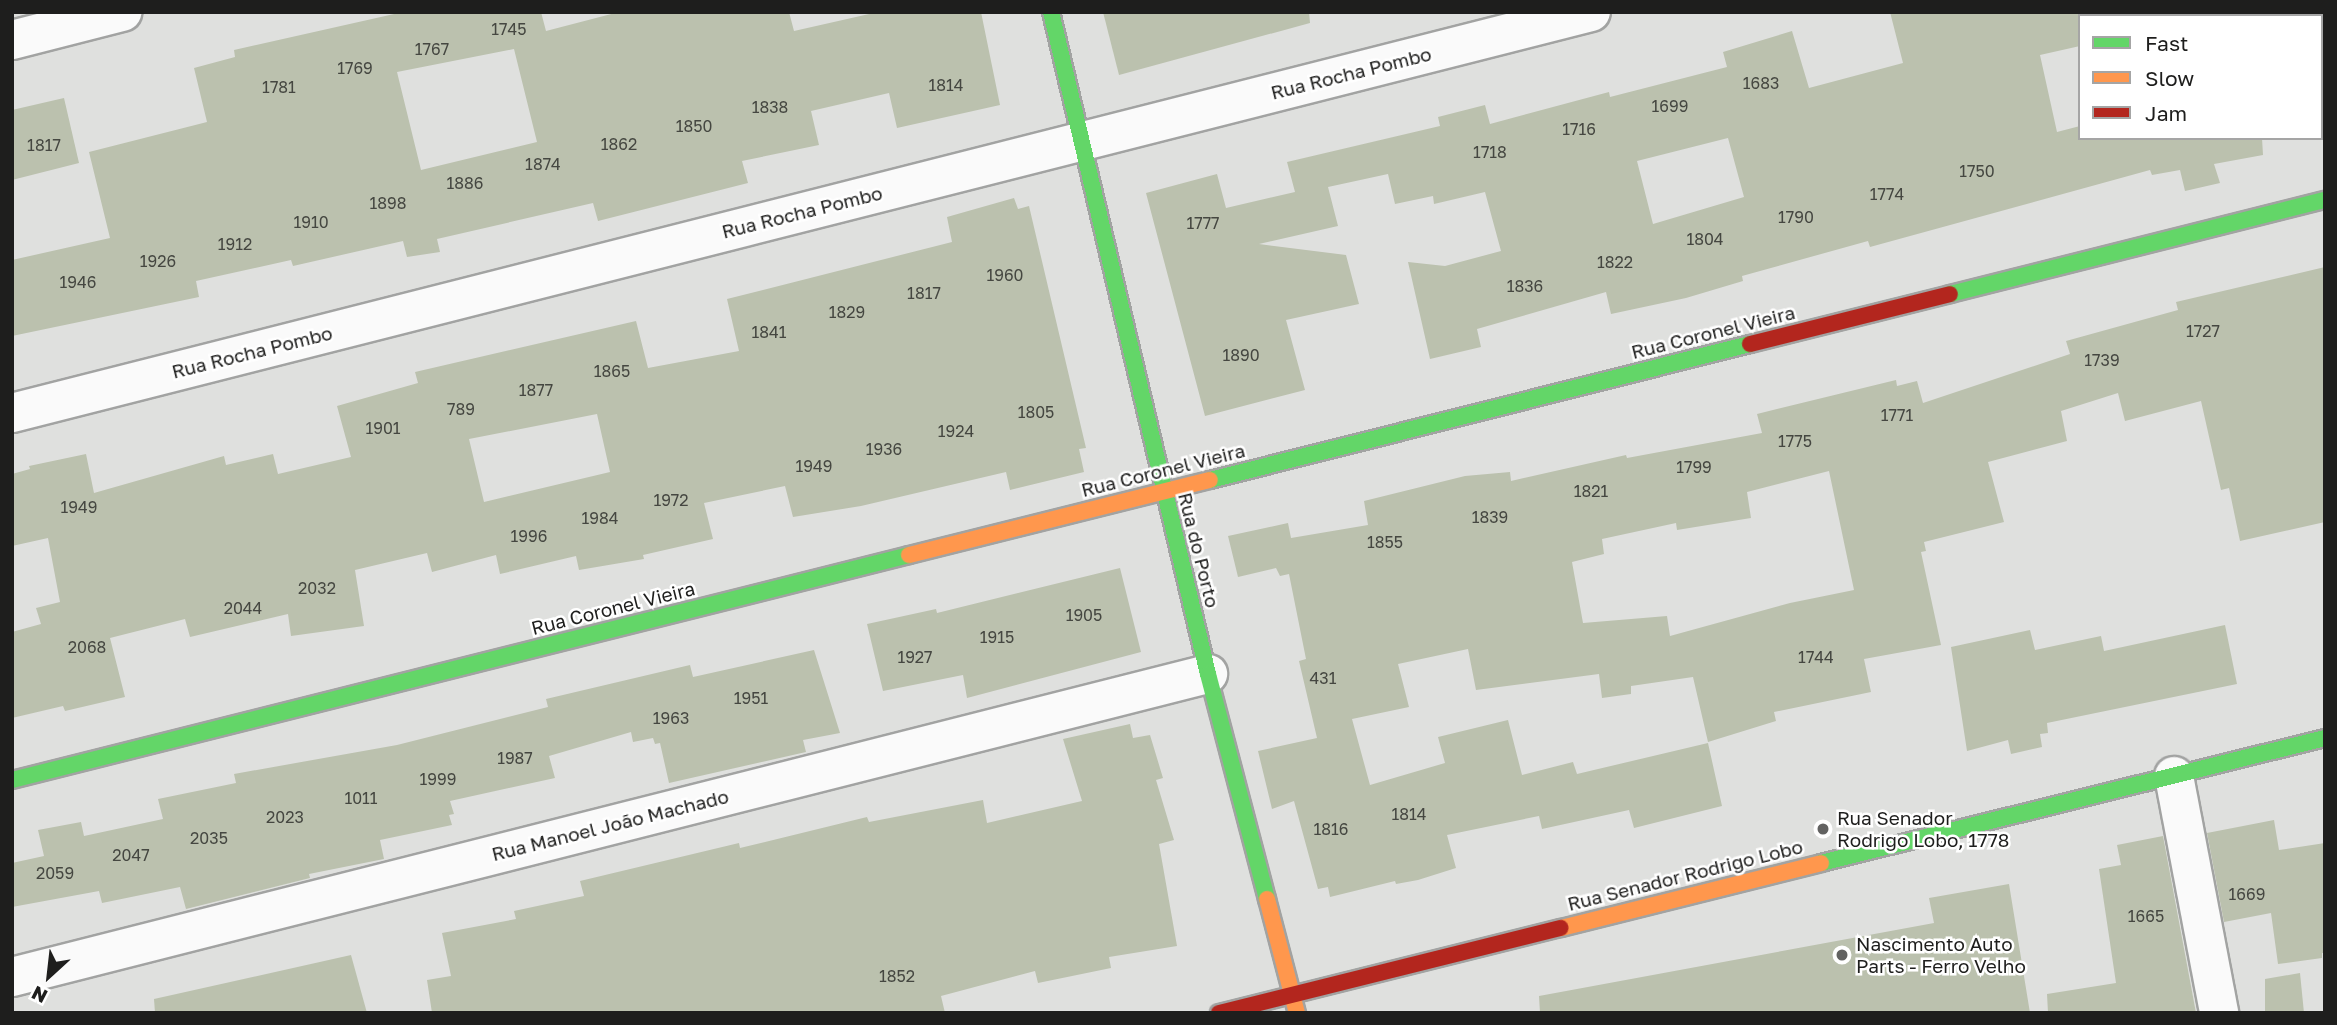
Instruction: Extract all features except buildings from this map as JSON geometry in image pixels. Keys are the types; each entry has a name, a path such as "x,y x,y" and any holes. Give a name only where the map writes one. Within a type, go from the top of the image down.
{"street":[{"path":"12,40 122,12"},
{"name":"Rua do Porto","path":"1051,12 1163,492 1297,1013"},
{"name":"Rua Rocha Pombo","path":"12,413 1591,12"},
{"name":"Rua Coronel Vieira","path":"12,779 2325,200"},
{"name":"Rua Manoel João Machado","path":"12,977 1208,674"},
{"name":"Rua Senador Rodrigo Lobo","path":"1219,1013 2325,738"},
{"path":"2174,776 2218,1013"}],"traffic: fast":[{"path":"1051,12 1208,674 1267,899"},
{"path":"1950,294 2325,200"},
{"path":"1210,480 1750,344"},
{"path":"12,780 909,555"},
{"path":"1821,863 2325,738"}],"traffic: slow":[{"path":"909,555 1210,480"},
{"path":"1561,928 1821,863"},
{"path":"1267,899 1297,1013"}],"traffic: jam":[{"path":"1750,344 1950,294"},
{"path":"1219,1013 1561,928"}],"place":[{"name":"Rua Senador Rodrigo Lobo, 1778","path":"1823,829"},
{"name":"Nascimento Auto Parts - Ferro Velho","path":"1842,955"}]}
